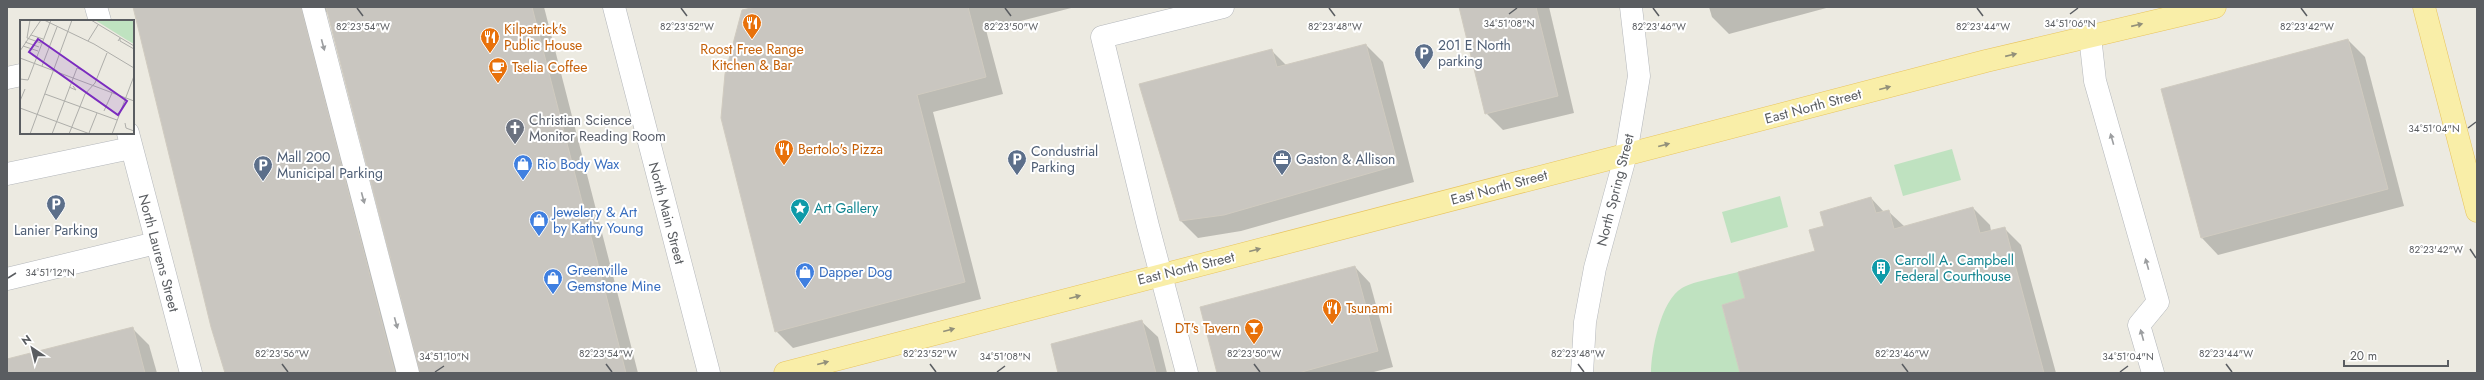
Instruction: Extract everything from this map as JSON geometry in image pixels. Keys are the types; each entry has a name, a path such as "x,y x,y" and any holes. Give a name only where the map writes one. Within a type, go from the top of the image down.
{"main road":[{"name":"East North Street","path":"785,373 1626,154 2090,36 2215,7"},
{"path":"2424,7 2477,211"}],"street":[{"path":"96,7 100,20"},
{"path":"313,7 408,373"},
{"name":"North Main Street","path":"614,7 709,373"},
{"path":"1187,373 1162,274 1148,226 1102,37 1223,7"},
{"name":"North Spring Street","path":"1582,373 1585,322 1595,268 1626,154 1639,76 1631,7"},
{"path":"2090,36 2095,80 2158,302 2139,325 2153,373"},
{"path":"7,78 20,75"},
{"path":"7,174 129,140"},
{"name":"North Laurens Street","path":"129,140 191,373"},
{"path":"7,279 156,242"}],"green space":[{"path":"1952,149 1961,180 1903,196 1894,165"},
{"path":"1780,196 1788,227 1731,243 1722,212"},
{"path":"1738,272 1745,298 1722,305 1740,373 1651,373 1655,340 1663,314 1668,303 1675,294 1687,285"}],"building":[{"name":"Mall 200 Municipal Parking","path":"133,7 301,7 395,373 225,373 211,327"},
{"path":"326,7 532,7 626,373 420,373"},
{"path":"756,7 968,7 986,77 917,95 965,282 775,332 721,118 725,74 742,10"},
{"path":"1459,7 1536,7 1558,96 1485,114"},
{"path":"2348,39 2388,189 2201,238 2161,89"},
{"path":"1366,44 1398,165 1224,215 1180,221 1139,84 1272,49 1277,67"},
{"name":"Carroll A. Campbell Federal Courthouse","path":"1871,197 1876,213 1889,210 1894,229 1973,207 1980,233 2005,227 2044,373 1740,373 1722,305 1745,298 1738,272 1815,251 1809,230 1824,226 1820,212"},
{"path":"1355,266 1378,351 1298,373 1217,373 1200,307"},
{"path":"1142,320 1156,373 1058,373 1051,344"},
{"path":"133,327 145,373 7,373 7,359"}],"place":[{"name":"Roost Free Range Kitchen & Bar","path":"752,40"},
{"name":"Kilpatrick's Public House","path":"490,54"},
{"name":"201 E North parking","path":"1424,70"},
{"name":"Tselia Coffee","path":"498,84"},
{"name":"Christian Science Monitor Reading Room","path":"515,145"},
{"name":"Bertolo's Pizza","path":"784,166"},
{"name":"Condustrial Parking","path":"1017,176"},
{"name":"Gaston & Allison","path":"1282,176"},
{"name":"Rio Body Wax","path":"523,181"},
{"name":"Mall 200 Municipal Parking","path":"263,182"},
{"name":"Lanier Parking","path":"56,221"},
{"name":"Art Gallery","path":"800,225"},
{"name":"Jewelery & Art by Kathy Young","path":"539,237"},
{"name":"Carroll A. Campbell Federal Courthouse","path":"1881,285"},
{"name":"Dapper Dog","path":"805,289"},
{"name":"Greenville Gemstone Mine","path":"553,295"},
{"name":"Tsunami","path":"1332,325"},
{"name":"DT's Tavern","path":"1254,345"}]}
